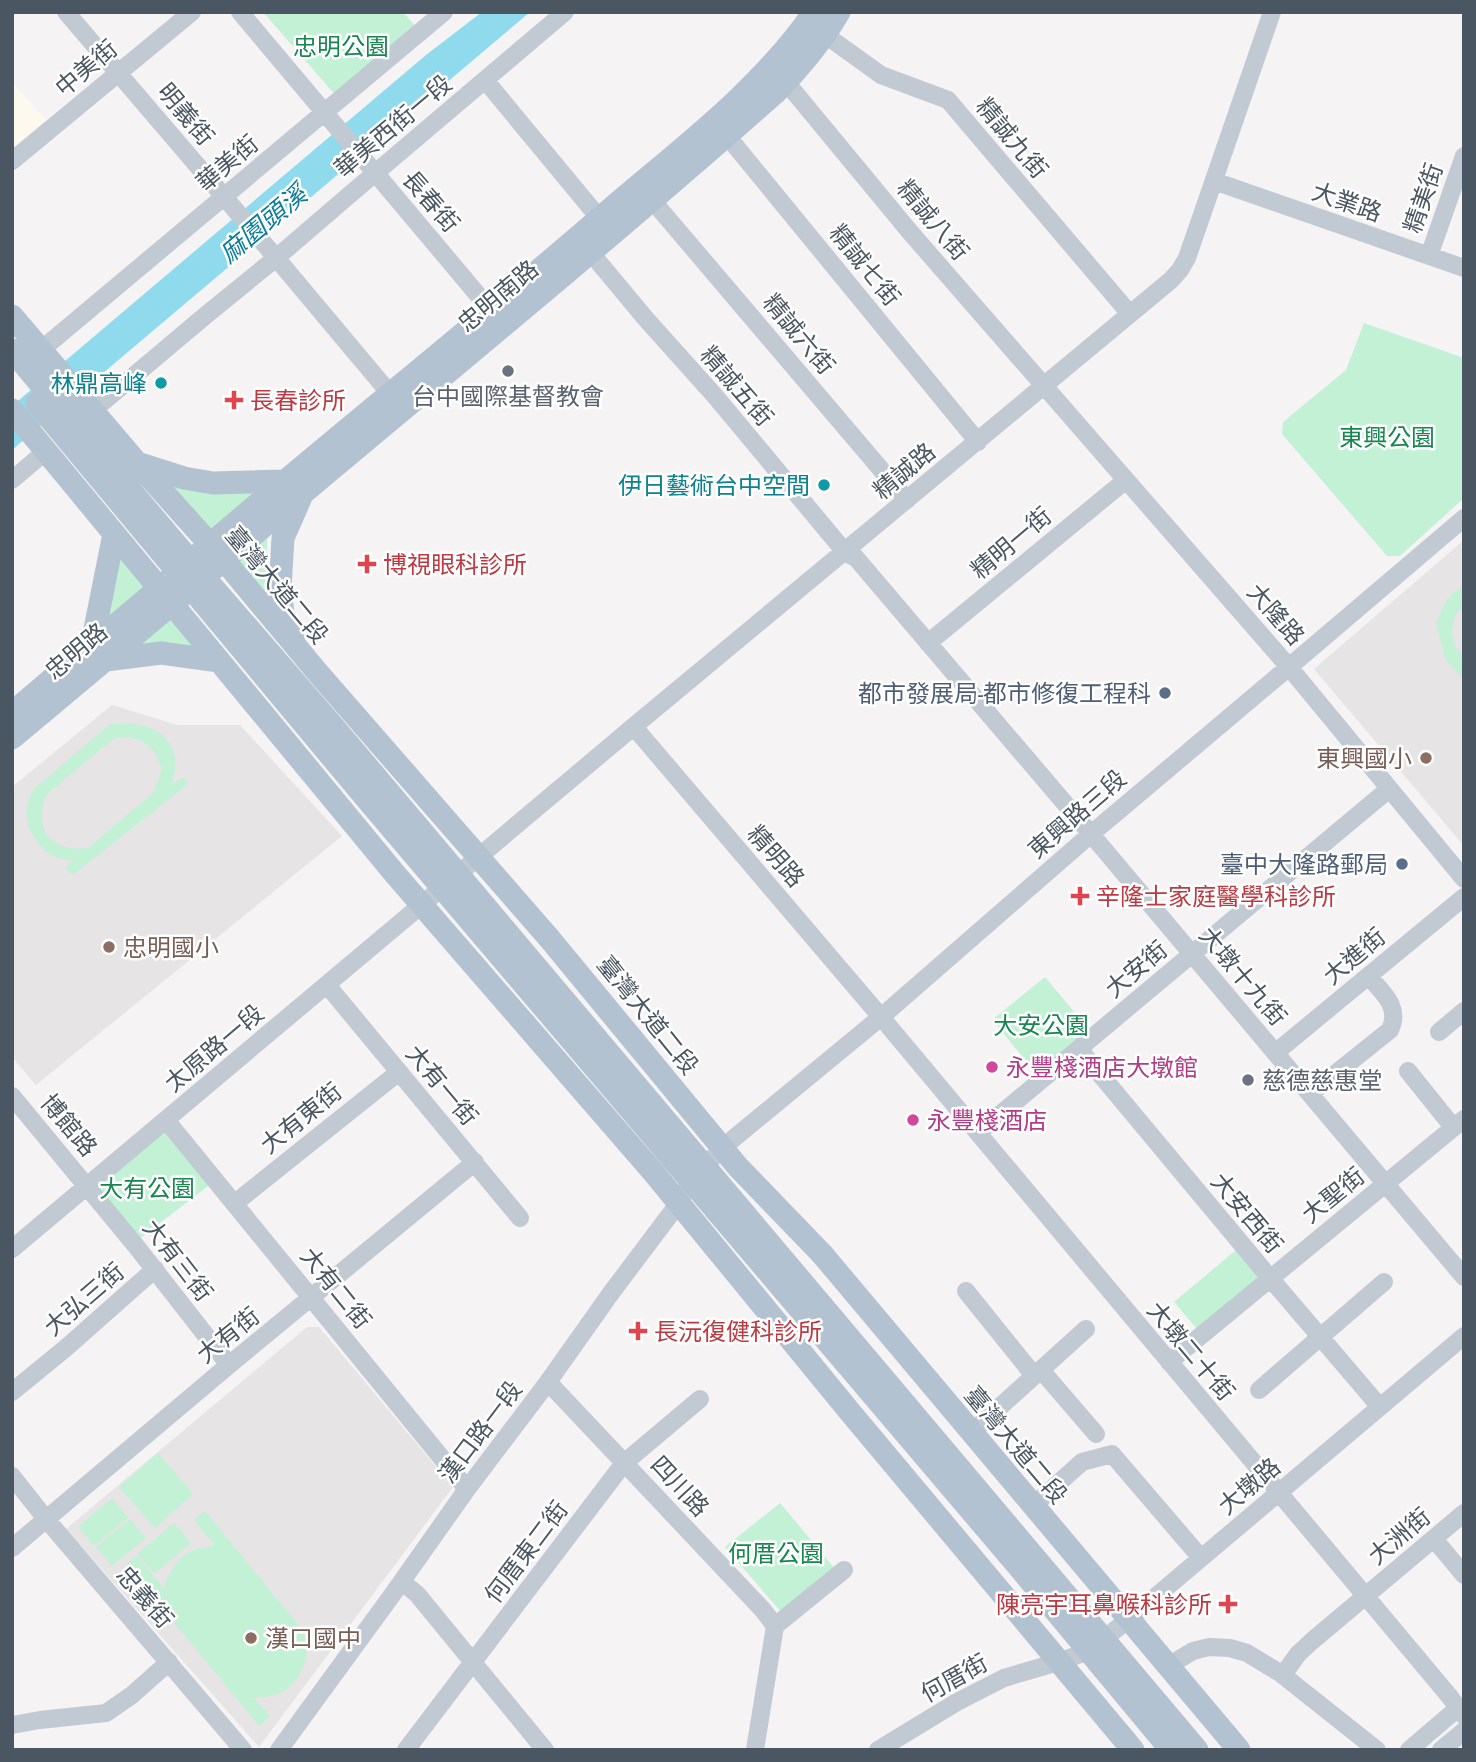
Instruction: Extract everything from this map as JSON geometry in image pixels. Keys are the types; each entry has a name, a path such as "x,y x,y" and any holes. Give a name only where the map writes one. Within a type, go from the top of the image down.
{"main road":[{"name":"忠明南路","path":"497,318 591,253 652,200 720,128 795,40 814,12"},
{"name":"忠明南路","path":"166,596 497,318 600,219 720,128 786,82 839,12"},
{"name":"臺灣大道二段","path":"12,316 21,363 75,420 191,575 365,797 449,882 1097,1645 1198,1750"},
{"name":"臺灣大道二段","path":"21,363 75,420 137,463 574,967 738,1167 822,1254 1239,1750"},
{"path":"12,410 386,864 645,1163 1133,1750"},
{"path":"137,463 184,478 213,483 294,486 283,538 280,588 283,614 318,673"},
{"path":"114,534 99,652 161,653 219,661"},
{"name":"忠明路","path":"12,738 99,652 166,596"},
{"name":"忠明路","path":"12,712 99,652"},
{"name":"臺灣大道二段","path":"1097,1645 1171,1750"}],"street":[{"name":"明義街","path":"66,12 272,252 396,402"},
{"name":"中美街","path":"12,161 192,12"},
{"name":"長春街","path":"240,12 497,318"},
{"name":"華美街","path":"21,363 227,201 328,117 443,12"},
{"name":"華美西街一段","path":"75,420 104,401 206,314 272,252 565,12"},
{"name":"精誠路","path":"449,882 1171,280 1187,258 1272,12"},
{"name":"精誠九街","path":"824,34 881,75 947,100 1130,314"},
{"path":"485,80 600,219"},
{"name":"精誠八街","path":"786,82 910,232 1044,387"},
{"name":"精誠七街","path":"720,128 978,442"},
{"name":"精美街","path":"1429,256 1464,156"},
{"name":"大業路","path":"1213,181 1464,268"},
{"name":"精誠六街","path":"652,200 907,500"},
{"name":"精誠五街","path":"591,253 845,552"},
{"name":"大隆路","path":"1044,387 1289,667 1464,879"},
{"path":"12,480 46,451"},
{"name":"精明一街","path":"928,643 1126,480"},
{"name":"東興路三段","path":"724,1148 1464,518"},
{"name":"大墩十九街","path":"845,552 856,558 1464,1277"},
{"name":"精明路","path":"634,727 881,1017"},
{"name":"大安街","path":"978,1133 1389,789"},
{"name":"太原路一段","path":"12,1249 449,882"},
{"name":"大進街","path":"1275,1053 1464,897"},
{"path":"1310,1094 1390,1030 1394,1022 1395,1014 1391,1004 1368,976"},
{"name":"大有一街","path":"327,985 520,1218"},
{"path":"1439,1032 1464,1011"},
{"name":"大墩二十街","path":"881,1017 1365,1597 1459,1702"},
{"name":"大安西街","path":"1079,1049 1380,1407"},
{"path":"1408,1071 1459,1123"},
{"name":"大有東街","path":"235,1203 399,1072"},
{"name":"博館路","path":"12,1096 87,1186"},
{"name":"大有二街","path":"166,1120 467,1489"},
{"name":"大聖街","path":"1169,1362 1459,1123"},
{"name":"漢口路一段","path":"279,1750 698,1173 724,1148"},
{"name":"大有街","path":"12,1548 475,1162"},
{"name":"大有三街","path":"87,1186 229,1365"},
{"name":"大弘三街","path":"12,1392 155,1269"},
{"path":"1259,1390 1384,1282"},
{"path":"966,1291 1028,1368 1039,1372 1096,1434"},
{"path":"972,1432 1086,1329"},
{"name":"大墩路","path":"1058,1662 1097,1645 1464,1336"},
{"name":"四川路","path":"548,1382 775,1626"},
{"name":"何厝東二街","path":"406,1750 624,1463 700,1399"},
{"path":"1033,1506 1082,1462 1112,1454 1201,1558"},
{"name":"忠義街","path":"12,1476 243,1750"},
{"name":"大洲街","path":"1283,1675 1298,1654 1312,1641 1464,1514"},
{"path":"1434,1539 1464,1575"},
{"path":"755,1750 775,1626 844,1570"},
{"path":"402,1582 417,1594 545,1750"},
{"path":"1168,1666 1193,1651 1209,1647 1230,1648 1247,1653 1283,1675 1377,1750"},
{"path":"12,1726 40,1720 106,1713 132,1695 169,1662"},
{"name":"何厝街","path":"878,1750 957,1702 1004,1678 1058,1662"},
{"path":"1409,1750 1459,1702"},
{"path":"1441,1750 1464,1731"}],"shaded area":[{"path":"12,82 46,120 12,149"},
{"name":"東興國小","path":"1464,540 1464,846 1314,669"},
{"name":"忠明國小","path":"112,705 177,725 240,725 342,836 36,1085 12,1057 12,787"},
{"name":"漢口國中","path":"307,1327 319,1327 453,1487 259,1747 66,1529"}],"green space":[{"name":"忠明公園","path":"263,12 403,12 417,28 337,97"},
{"name":"東興公園","path":"1364,323 1464,358 1464,498 1400,556 1387,556 1282,434 1283,422 1346,370"},
{"path":"148,470 273,484 209,538"},
{"path":"267,528 267,606 229,561"},
{"path":"116,541 150,588 99,634"},
{"path":"1464,586 1464,604 1455,616 1452,631 1455,646 1464,658 1464,680 1445,659 1436,623 1447,599"},
{"path":"173,610 220,670 116,658"},
{"path":"132,723 163,735 174,754 172,785 183,777 188,784 73,875 65,868 74,861 50,854 36,840 28,823 27,805 35,788 110,724","holes":["126,737 145,743 160,763 162,770 153,793 88,848 75,849 55,843 48,836 42,819 46,795 113,739"]},
{"name":"大安公園","path":"1045,977 1091,1032 1038,1075 992,1020"},
{"name":"大有公園","path":"167,1127 212,1183 138,1240 92,1188"},
{"path":"1236,1250 1260,1277 1197,1329 1174,1302"},
{"path":"158,1453 193,1494 155,1528 119,1487"},
{"path":"112,1498 128,1518 94,1546 78,1527"},
{"name":"何厝公園","path":"780,1503 837,1571 781,1612 725,1547"},
{"path":"205,1511 296,1622 307,1644 306,1658 292,1684 275,1695 254,1698 270,1716 259,1726 126,1564 137,1556 164,1589 172,1570 185,1555 199,1548 215,1546 194,1520"},
{"path":"130,1519 146,1538 112,1566 96,1547"},
{"path":"174,1523 191,1543 154,1574 137,1554"}],"water":[{"name":"麻園頭溪","path":"482,12 530,12 12,450 12,406 426,55"}],"place":[{"name":"台中國際基督教會","path":"508,371"},
{"name":"林鼎高峰","path":"161,383"},
{"name":"長春診所","path":"234,400"},
{"name":"伊日藝術台中空間","path":"824,485"},
{"name":"博視眼科診所","path":"367,564"},
{"name":"都市發展局-都市修復工程科","path":"1165,693"},
{"name":"東興國小","path":"1426,758"},
{"name":"臺中大隆路郵局","path":"1402,864"},
{"name":"辛隆士家庭醫學科診所","path":"1080,896"},
{"name":"忠明國小","path":"109,947"},
{"name":"永豐棧酒店大墩館","path":"992,1067"},
{"name":"慈德慈惠堂","path":"1248,1080"},
{"name":"永豐棧酒店","path":"913,1120"},
{"name":"長沅復健科診所","path":"638,1331"},
{"name":"陳亮宇耳鼻喉科診所","path":"1228,1604"},
{"name":"漢口國中","path":"251,1638"}]}
